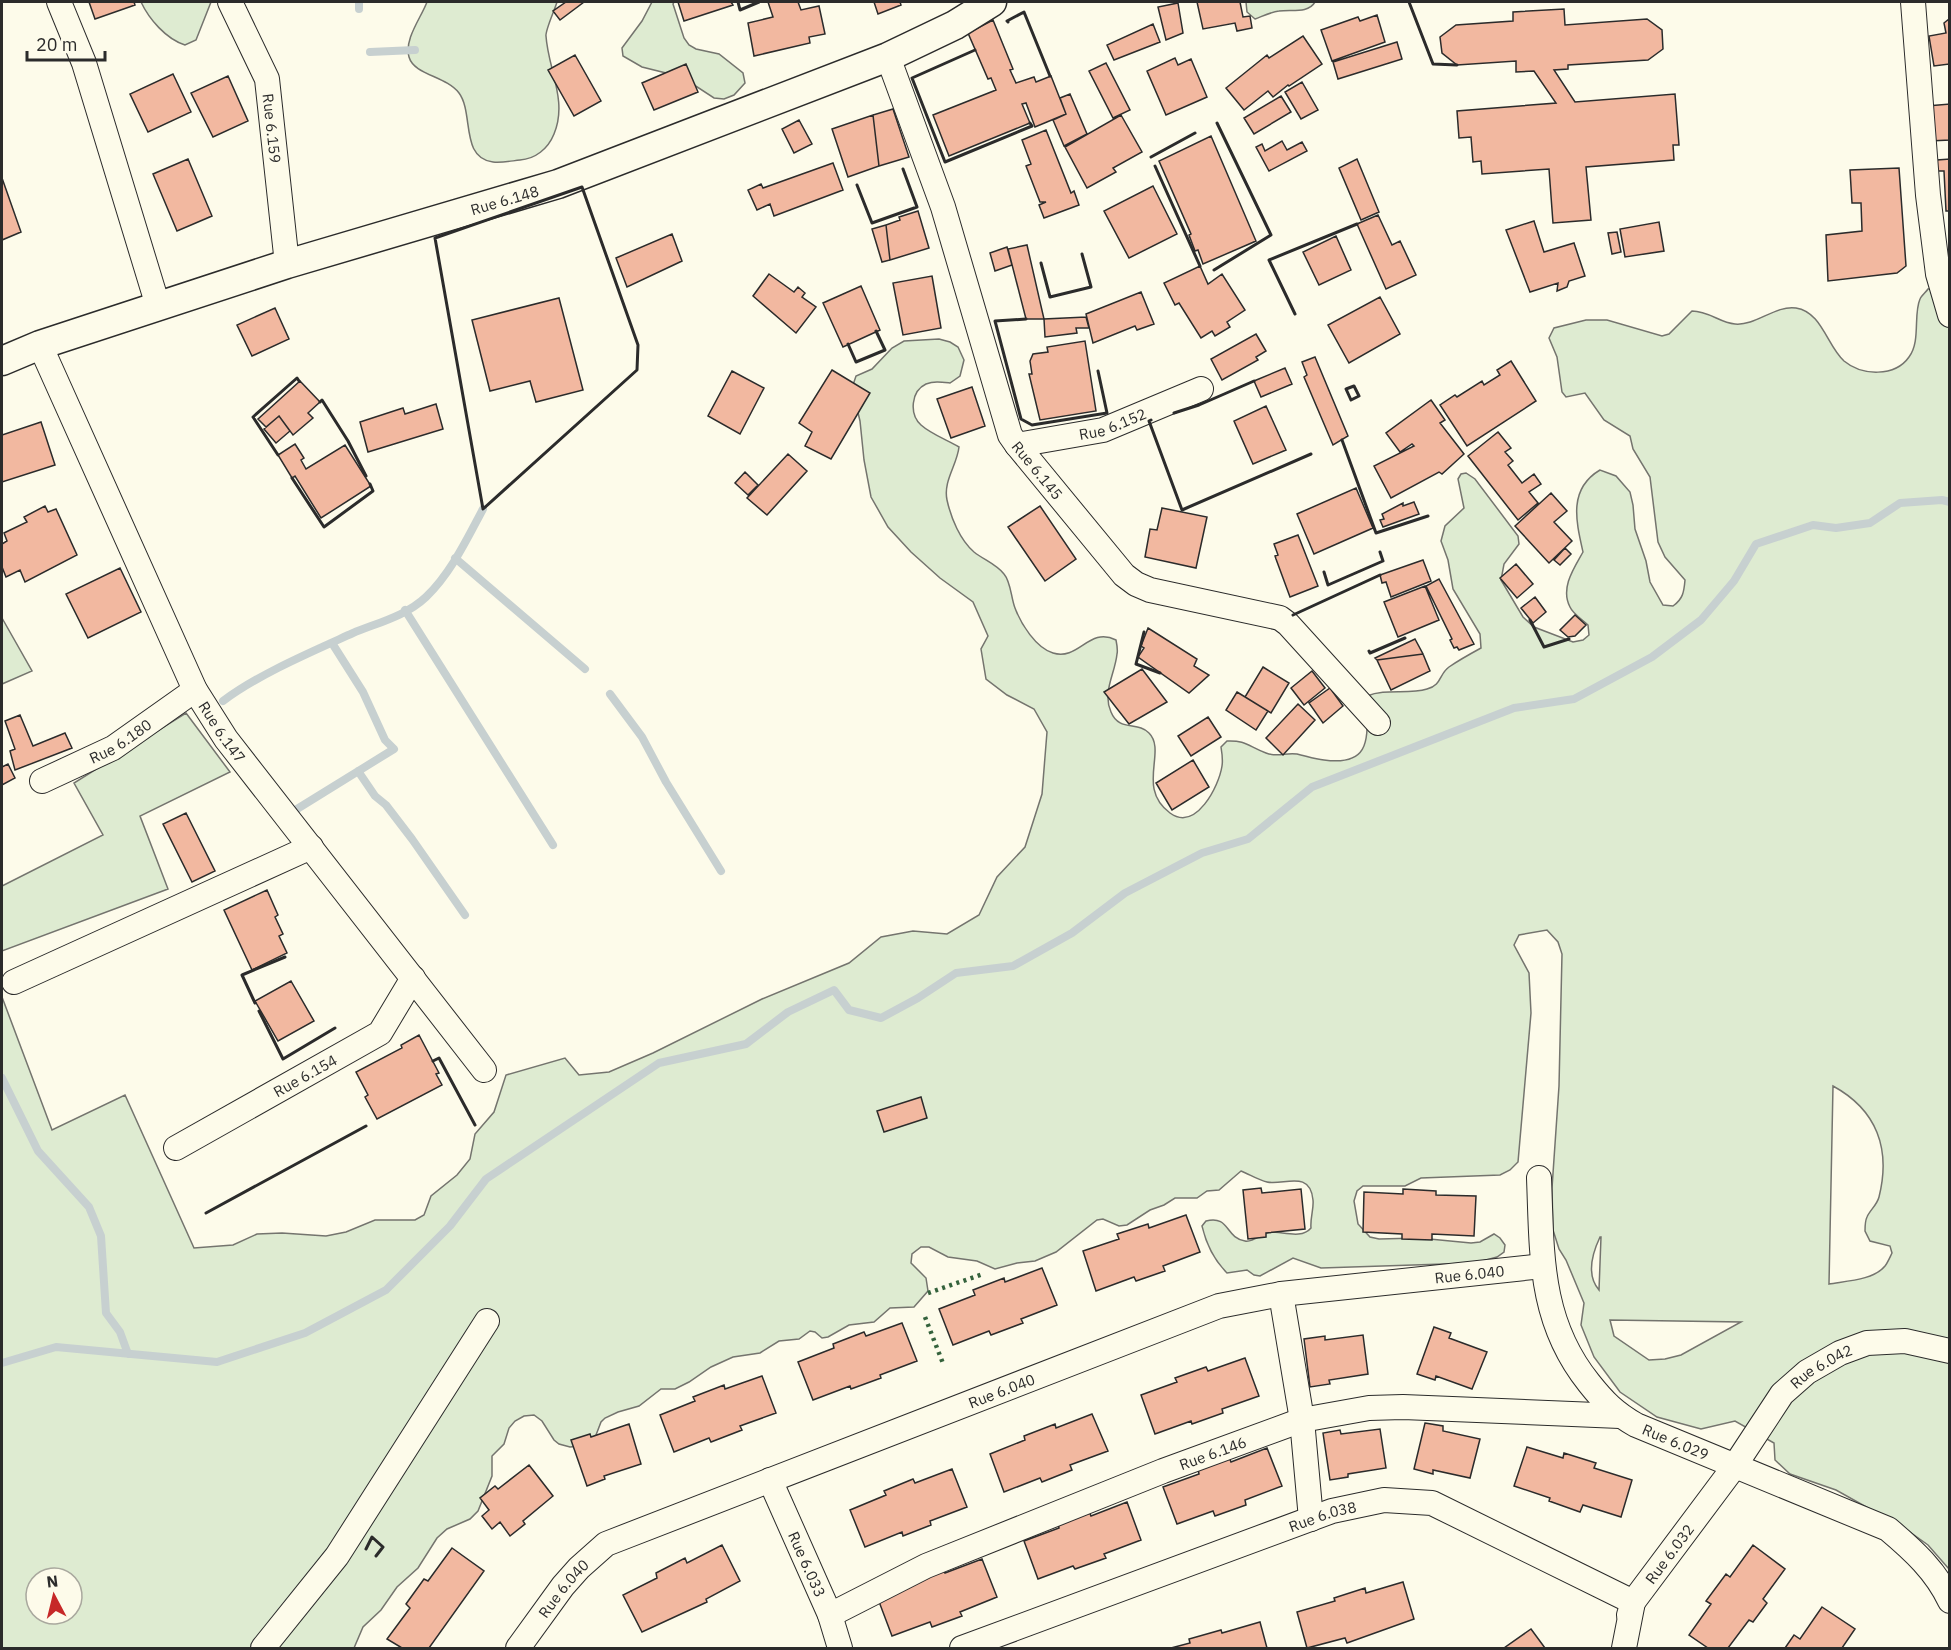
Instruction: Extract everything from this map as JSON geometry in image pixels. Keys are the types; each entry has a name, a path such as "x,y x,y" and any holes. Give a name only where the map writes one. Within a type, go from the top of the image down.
{"street":[{"path":"59,2 84,63 158,306"},
{"name":"Rue 6.159","path":"230,2 267,79 287,264"},
{"name":"Rue 6.148","path":"2,361 40,345 287,264 558,184 888,57 955,25 992,2"},
{"path":"1913,2 1928,195 1938,274 1950,315"},
{"name":"Rue 6.145","path":"888,57 943,207 1010,435 1017,445 1124,575 1150,590 1280,618 1378,723"},
{"name":"Rue 6.147","path":"40,345 195,690 226,739 484,1070"},
{"name":"Rue 6.152","path":"1017,445 1103,430 1201,389"},
{"name":"Rue 6.180","path":"42,781 113,748 195,690"},
{"path":"14,982 311,847"},
{"name":"Rue 6.154","path":"176,1148 380,1033 413,978"},
{"name":"Rue 6.029","path":"1539,1178 1543,1266 1549,1302 1560,1335 1576,1367 1608,1407 1636,1425 1888,1530 1919,1556 1936,1577 1950,1601"},
{"name":"Rue 6.040","path":"518,1648 563,1586 606,1544 1218,1306 1281,1294 1543,1266"},
{"path":"1281,1294 1302,1420 1311,1519"},
{"path":"263,1648 337,1556 487,1321"},
{"name":"Rue 6.042","path":"1734,1467 1782,1394 1807,1372 1840,1353 1866,1343 1905,1341 1950,1351"},
{"name":"Rue 6.146","path":"830,1615 926,1566 1163,1471 1302,1420 1369,1408 1403,1407 1620,1416"},
{"name":"Rue 6.032","path":"1617,1648 1633,1602 1734,1467"},
{"name":"Rue 6.033","path":"770,1480 830,1615 840,1648"},
{"name":"Rue 6.038","path":"962,1648 1332,1511 1384,1500 1432,1503 1633,1602"},
{"path":"1624,1648 1633,1602"}],"green space":[{"path":"141,2 211,2 196,40 185,45 171,38 159,28"},
{"path":"427,2 557,2 546,36 558,97 558,122 548,144 540,152 531,158 493,162 483,159 476,152 459,93 453,87 417,68 409,57 411,36"},
{"path":"652,2 674,2 684,38 689,45 696,49 719,54 743,73 745,83 734,95 724,99 714,98 682,77 642,67 623,56 622,48 642,21"},
{"path":"1246,2 1315,2 1304,10 1276,12 1255,19 1247,12"},
{"path":"1949,288 1949,1569 1928,1545 1904,1528 1836,1490 1790,1474 1775,1460 1774,1443 1735,1421 1701,1429 1657,1417 1620,1392 1594,1357 1581,1325 1584,1303 1559,1249 1553,1230 1552,1188 1559,1086 1562,954 1558,942 1547,930 1519,935 1514,945 1529,973 1531,1013 1518,1162 1510,1170 1500,1175 1421,1178 1405,1186 1363,1186 1357,1191 1354,1201 1358,1224 1370,1237 1379,1239 1419,1238 1471,1243 1480,1242 1494,1234 1505,1245 1504,1252 1497,1257 1475,1263 1321,1268 1293,1258 1260,1276 1247,1270 1227,1273 1215,1257 1206,1239 1202,1226 1206,1221 1219,1221 1234,1236 1245,1241 1268,1232 1298,1234 1311,1228 1313,1200 1311,1190 1307,1185 1295,1181 1267,1182 1241,1171 1219,1190 1207,1191 1197,1198 1175,1198 1127,1225 1119,1226 1103,1219 1097,1220 1056,1252 1035,1261 995,1269 977,1261 948,1257 929,1247 921,1247 912,1254 911,1263 926,1278 928,1291 914,1307 890,1308 874,1322 849,1325 828,1337 822,1338 810,1331 799,1339 779,1341 760,1353 733,1357 711,1367 675,1389 661,1389 639,1406 605,1418 596,1435 581,1446 570,1447 559,1444 542,1421 534,1415 524,1416 515,1421 509,1428 504,1444 492,1456 492,1476 478,1511 470,1519 447,1529 437,1538 418,1568 397,1587 381,1610 363,1627 354,1648 2,1648 2,997 52,1130 125,1095 194,1248 233,1245 257,1234 326,1236 346,1232 375,1220 415,1220 424,1215 431,1196 457,1175 470,1159 475,1134 494,1112 506,1075 565,1058 579,1075 609,1072 762,999 849,963 881,937 913,931 947,934 979,915 997,877 1025,847 1042,794 1047,732 1034,709 1007,695 986,679 981,649 988,636 973,602 940,578 911,552 888,527 871,497 860,421 852,388 856,376 872,369 892,348 904,341 939,339 958,347 964,360 960,376 950,383 926,384 917,392 913,403 915,415 921,425 959,447 946,493 957,528 964,541 974,552 1004,574 1021,621 1041,646 1053,653 1062,654 1077,649 1098,637 1116,640 1116,661 1108,690 1111,712 1119,722 1140,727 1149,733 1154,741 1155,750 1153,781 1155,792 1160,803 1170,813 1180,817 1197,812 1211,795 1222,766 1221,747 1227,741 1243,743 1275,755 1297,754 1321,760 1341,761 1353,758 1365,744 1367,696 1382,692 1420,691 1432,687 1449,667 1481,648 1480,634 1453,589 1448,560 1441,541 1445,526 1464,508 1458,479 1461,474 1466,473 1475,479 1518,536 1519,544 1504,564 1501,580 1523,617 1534,627 1573,642 1583,640 1589,635 1588,625 1571,610 1567,600 1567,585 1583,552 1577,517 1579,496 1583,486 1600,470 1616,476 1630,492 1635,529 1646,561 1650,582 1663,605 1673,606 1679,601 1685,580 1665,557 1658,542 1650,477 1633,449 1630,436 1604,420 1585,393 1566,397 1562,392 1557,357 1549,338 1554,328 1586,320 1607,320 1662,336 1669,334 1692,311 1704,313 1724,322 1743,324 1781,310 1796,308 1812,316 1844,361 1860,370 1878,372 1903,364 1913,351 1918,305 1928,289","holes":["1833,1086 1860,1107 1877,1132 1883,1163 1882,1179 1878,1200 1866,1219 1865,1231 1870,1241 1890,1246 1892,1253 1885,1266 1874,1274 1829,1284","1601,1237 1599,1290 1591,1271","1610,1320 1741,1322 1681,1355 1649,1360 1614,1336"]},
{"path":"2,618 32,671 2,684"},
{"path":"186,713 230,772 140,816 168,889 2,951 2,886 103,835 74,783"}],"building":[{"path":"89,2 134,2 135,5 95,19"},
{"path":"566,2 584,2 560,20 553,11"},
{"path":"678,2 731,2 733,5 684,21"},
{"path":"768,2 798,2 801,10 819,6 825,34 809,37 810,43 754,56 748,23 773,17"},
{"path":"874,2 900,2 901,5 878,14"},
{"path":"1197,2 1240,2 1243,17 1250,16 1252,28 1237,31 1235,23 1203,29"},
{"path":"1178,3 1183,33 1166,40 1158,7"},
{"path":"1564,9 1565,25 1647,19 1662,30 1663,49 1648,60 1568,65 1568,69 1554,70 1575,102 1675,94 1679,145 1673,145 1674,160 1586,167 1591,220 1553,223 1549,169 1482,174 1481,161 1473,162 1471,137 1459,138 1457,111 1556,103 1534,71 1516,72 1516,61 1457,65 1442,53 1440,37 1456,25 1513,21 1513,12"},
{"path":"1377,15 1385,42 1332,61 1321,30 1358,17 1360,21"},
{"path":"1949,19 1950,67 1949,64 1934,66 1929,36 1946,33 1944,23"},
{"path":"993,20 1013,69 1010,70 1016,83 1034,77 1036,82 1051,76 1066,114 1035,127 1026,103 1022,104 1030,123 949,156 933,115 996,90 991,78 988,79 968,33"},
{"path":"1153,24 1160,42 1114,60 1107,45"},
{"path":"1303,36 1322,64 1273,97 1268,91 1244,110 1226,88 1267,55 1269,58"},
{"path":"1397,42 1402,59 1338,79 1333,62"},
{"path":"575,55 601,101 574,116 548,70"},
{"path":"1175,58 1178,65 1191,59 1207,97 1166,115 1147,71"},
{"path":"1106,63 1130,110 1113,118 1089,71"},
{"path":"686,64 698,92 654,110 642,83"},
{"path":"173,74 191,112 148,132 130,94"},
{"path":"228,76 248,121 213,137 191,93"},
{"path":"1302,82 1318,110 1301,119 1285,92"},
{"path":"1070,94 1087,134 1064,146 1053,120 1066,114 1060,98"},
{"path":"1281,96 1291,112 1254,134 1244,118"},
{"path":"1950,104 1950,140 1929,141 1927,106"},
{"path":"893,109 909,157 879,166 873,115"},
{"path":"873,115 879,166 848,177 832,129"},
{"path":"1121,115 1142,152 1113,168 1116,172 1087,188 1065,147"},
{"path":"799,120 812,144 794,153 782,129"},
{"path":"1046,130 1071,193 1074,191 1079,205 1044,218 1039,205 1046,202 1040,202 1026,166 1031,164 1022,140"},
{"path":"1211,136 1256,241 1203,264 1198,250 1195,251 1189,235 1191,234 1159,161"},
{"path":"1282,141 1287,150 1302,142 1307,151 1269,171 1256,147 1262,144 1265,151"},
{"path":"188,159 212,216 177,231 153,174"},
{"path":"1357,159 1379,212 1361,220 1339,168"},
{"path":"1950,159 1950,211 1946,211 1944,171 1937,171 1937,160"},
{"path":"833,163 843,190 774,216 770,204 757,210 748,190 761,184 763,188"},
{"path":"1899,168 1906,266 1897,273 1828,281 1826,235 1862,231 1861,203 1852,203 1850,170"},
{"path":"2,178 21,232 2,240"},
{"path":"1153,186 1177,234 1129,258 1104,211"},
{"path":"918,211 929,248 890,260 886,225 900,220 899,217"},
{"path":"1378,215 1392,245 1400,241 1416,275 1386,289 1357,224"},
{"path":"1534,221 1544,252 1574,243 1585,276 1569,281 1567,287 1557,291 1558,283 1530,292 1506,230"},
{"path":"1659,222 1664,251 1625,257 1620,229"},
{"path":"886,225 890,260 882,262 872,229"},
{"path":"1617,232 1621,252 1612,254 1608,233"},
{"path":"672,234 682,261 627,287 616,258"},
{"path":"1336,236 1351,270 1319,285 1303,252"},
{"path":"1027,245 1044,319 1026,319 1008,249"},
{"path":"1007,247 1012,265 995,271 990,253"},
{"path":"1200,266 1208,284 1222,274 1245,310 1227,322 1230,327 1215,336 1212,331 1201,338 1179,303 1175,305 1164,283"},
{"path":"769,274 794,292 798,287 805,293 802,297 816,307 796,333 753,296"},
{"path":"932,276 941,328 903,335 893,283"},
{"path":"861,286 880,330 843,347 823,303"},
{"path":"1141,292 1154,324 1137,330 1135,326 1093,343 1086,314"},
{"path":"1380,297 1400,334 1349,363 1328,325"},
{"path":"559,298 583,390 536,402 530,381 490,391 472,320"},
{"path":"275,308 289,339 252,356 237,325"},
{"path":"1086,317 1089,328 1076,328 1077,333 1045,337 1044,319"},
{"path":"1256,334 1266,351 1256,357 1258,360 1222,380 1211,359"},
{"path":"1085,341 1096,411 1040,420 1029,374 1032,374 1030,361 1033,354 1048,352 1047,347"},
{"path":"1315,357 1348,436 1333,445 1304,377 1307,375 1302,362"},
{"path":"1511,361 1536,401 1467,446 1440,405 1482,381 1484,385 1500,375 1497,370"},
{"path":"1285,368 1292,384 1261,397 1254,381"},
{"path":"832,370 870,393 831,459 805,446 812,432 799,423"},
{"path":"732,371 764,388 740,434 708,416"},
{"path":"300,381 320,402 308,413 313,418 293,435 279,416 266,427 258,419"},
{"path":"972,387 985,426 951,438 937,399"},
{"path":"1431,400 1445,420 1440,423 1464,454 1442,474 1439,472 1391,498 1374,466 1414,446 1412,444 1400,452 1386,433"},
{"path":"436,404 443,429 368,452 360,422 403,408 405,414"},
{"path":"1266,406 1286,450 1253,464 1234,421"},
{"path":"279,416 290,431 276,443 264,429"},
{"path":"41,422 55,465 2,482 2,435"},
{"path":"1498,432 1511,448 1505,452 1513,461 1508,465 1522,483 1534,474 1541,484 1529,492 1538,503 1518,520 1468,456"},
{"path":"295,444 304,458 301,460 306,469 345,445 371,486 321,518 295,476 292,478 278,455"},
{"path":"788,454 807,471 767,515 747,498"},
{"path":"745,472 758,485 748,495 735,483"},
{"path":"1356,488 1373,528 1314,554 1297,514"},
{"path":"1551,493 1567,511 1554,522 1572,541 1549,563 1515,526"},
{"path":"1414,502 1419,514 1383,527 1380,520 1384,519 1382,514 1403,503 1403,506"},
{"path":"45,506 48,512 56,509 77,555 25,582 20,570 6,577 2,567 2,544 7,541 4,533 27,522 24,517"},
{"path":"1040,506 1076,559 1045,581 1008,527"},
{"path":"1162,508 1207,517 1196,568 1145,557 1150,529 1157,530"},
{"path":"1298,535 1318,586 1290,597 1275,556 1278,555 1274,544"},
{"path":"1565,548 1571,554 1560,565 1554,560"},
{"path":"1423,560 1431,581 1391,597 1386,582 1382,583 1380,575"},
{"path":"1516,564 1533,584 1517,598 1500,578"},
{"path":"120,568 141,612 88,638 66,594"},
{"path":"1439,579 1474,644 1459,650 1457,647 1454,648 1450,640 1452,639 1426,586"},
{"path":"1425,586 1439,620 1398,637 1384,602"},
{"path":"1535,597 1546,612 1533,623 1521,608"},
{"path":"1575,615 1586,625 1575,636 1568,637 1560,630"},
{"path":"1148,628 1197,659 1194,666 1209,675 1189,693 1138,657 1144,648 1141,646"},
{"path":"1415,639 1423,654 1377,660 1375,658"},
{"path":"1423,654 1430,671 1391,690 1377,660"},
{"path":"1263,667 1289,683 1271,713 1245,697"},
{"path":"1142,669 1167,702 1129,724 1104,692"},
{"path":"1312,671 1325,688 1304,705 1291,688"},
{"path":"1330,688 1343,706 1323,723 1309,703"},
{"path":"1237,692 1268,711 1256,730 1226,710"},
{"path":"1298,704 1315,720 1283,755 1266,738"},
{"path":"20,715 33,746 65,733 72,748 15,770 10,751 15,749 5,721"},
{"path":"1208,717 1221,737 1191,756 1178,736"},
{"path":"1193,760 1209,787 1172,810 1156,783"},
{"path":"8,764 15,778 2,785 2,767"},
{"path":"186,813 215,871 192,882 163,824"},
{"path":"267,890 278,915 275,917 283,934 279,936 287,953 252,970 224,910"},
{"path":"291,981 314,1021 278,1041 255,1001"},
{"path":"419,1035 439,1073 436,1074 442,1085 377,1119 365,1097 368,1095 356,1072 402,1048 401,1045"},
{"path":"921,1097 927,1118 884,1132 877,1111"},
{"path":"1261,1188 1262,1193 1301,1189 1305,1229 1266,1233 1266,1237 1248,1239 1243,1190"},
{"path":"1403,1189 1436,1191 1436,1195 1476,1196 1474,1236 1432,1234 1432,1240 1402,1239 1402,1234 1363,1232 1364,1192 1403,1194"},
{"path":"1186,1215 1200,1252 1163,1266 1165,1271 1136,1281 1134,1277 1096,1291 1083,1251 1119,1239 1117,1234 1148,1224 1149,1228"},
{"path":"1042,1268 1057,1305 1021,1319 1023,1323 991,1335 989,1331 953,1345 939,1309 975,1295 973,1290 1004,1278 1005,1282"},
{"path":"902,1323 917,1361 880,1375 881,1378 851,1389 850,1386 813,1400 798,1362 834,1348 833,1344 864,1332 866,1336"},
{"path":"1434,1327 1451,1333 1449,1338 1487,1352 1472,1389 1436,1376 1435,1380 1417,1374"},
{"path":"1363,1335 1368,1374 1329,1380 1330,1384 1310,1387 1304,1339 1325,1336 1325,1340"},
{"path":"1245,1358 1259,1396 1222,1409 1223,1413 1155,1434 1141,1395 1177,1382 1175,1378 1206,1367 1208,1371"},
{"path":"762,1376 776,1413 740,1426 742,1430 711,1442 709,1438 674,1452 660,1415 695,1401 693,1397 724,1385 725,1389"},
{"path":"1092,1414 1108,1451 1070,1465 1072,1470 1042,1482 1040,1478 1004,1492 990,1454 1025,1440 1024,1436 1055,1424 1056,1428"},
{"path":"1425,1423 1443,1426 1443,1431 1480,1439 1470,1478 1433,1470 1433,1474 1414,1469"},
{"path":"629,1424 641,1464 604,1476 605,1479 587,1486 571,1440 590,1434 591,1437"},
{"path":"1380,1429 1386,1468 1348,1474 1348,1477 1330,1480 1323,1433 1340,1430 1341,1434"},
{"path":"1527,1447 1563,1458 1564,1453 1596,1463 1594,1468 1632,1480 1621,1517 1583,1505 1580,1512 1549,1501 1550,1498 1514,1486"},
{"path":"1267,1448 1282,1486 1245,1500 1246,1505 1215,1516 1213,1511 1177,1524 1163,1487 1199,1474 1198,1469 1229,1457 1231,1462"},
{"path":"529,1465 553,1496 523,1521 525,1524 510,1536 500,1522 492,1529 482,1516 489,1510 480,1498 495,1486 498,1489"},
{"path":"952,1469 967,1507 930,1521 931,1525 903,1536 902,1532 865,1547 850,1510 886,1495 884,1491 913,1479 915,1483"},
{"path":"1127,1502 1141,1540 1104,1554 1106,1558 1075,1569 1073,1566 1038,1579 1024,1541 1059,1528 1058,1523 1089,1511 1091,1516"},
{"path":"722,1545 740,1581 706,1599 707,1602 642,1632 623,1595 657,1578 656,1573 685,1558 687,1563"},
{"path":"1753,1545 1785,1569 1763,1599 1767,1603 1753,1622 1749,1620 1728,1648 1708,1648 1689,1635 1711,1604 1706,1601 1726,1574 1730,1577"},
{"path":"452,1548 484,1571 429,1648 402,1648 387,1639 410,1608 406,1604 424,1579 428,1581"},
{"path":"982,1559 997,1597 960,1612 962,1616 932,1627 930,1622 892,1636 878,1599 943,1569 945,1573"},
{"path":"1403,1582 1414,1619 1347,1643 1345,1638 1307,1648 1297,1612 1335,1601 1334,1598 1365,1588 1366,1593"},
{"path":"1822,1607 1855,1629 1842,1648 1785,1648 1794,1635 1800,1639"},
{"path":"1260,1622 1267,1648 1171,1648 1190,1643 1189,1639 1221,1630 1222,1633"},
{"path":"1531,1629 1545,1648 1504,1648"}],"waterway":[{"path":"359,2 359,9"},
{"path":"370,52 415,50"},
{"path":"2,1363 56,1347 217,1362 305,1333 386,1290 450,1226 486,1179 659,1063 746,1044 788,1012 834,990 849,1010 881,1018 918,998 956,973 1013,966 1072,933 1125,893 1202,853 1248,839 1312,787 1514,708 1574,699 1652,657 1701,620 1734,581 1756,544 1813,525 1836,528 1870,523 1900,503 1942,500 1950,502"},
{"path":"223,701 286,664 418,604 435,588 451,567 483,509"},
{"path":"455,558 585,669"},
{"path":"405,610 553,845"},
{"path":"297,809 394,749 385,740 363,692 332,643"},
{"path":"610,694 642,737 666,782 721,871"},
{"path":"358,771 375,796 386,805 412,839 465,915"},
{"path":"2,1078 38,1151 89,1207 101,1236 106,1313 120,1332 128,1354"}],"hedge":[{"path":"928,1293 983,1274"},
{"path":"925,1317 944,1366"}],"wall":[{"path":"738,2 740,10 759,2"},
{"path":"1409,2 1433,64 1457,65"},
{"path":"1008,22 1024,12 1050,76"},
{"path":"975,50 912,78 945,162 1032,126 1030,123"},
{"path":"1214,270 1271,235 1217,123"},
{"path":"1151,157 1195,133"},
{"path":"1155,166 1200,266"},
{"path":"857,185 872,223 917,207 903,169"},
{"path":"582,187 638,345 637,370 483,509 435,238 582,187"},
{"path":"1295,314 1269,260 1357,224"},
{"path":"1041,263 1050,297 1091,287 1082,254"},
{"path":"1026,319 995,321 1021,419 1032,425 1107,413 1098,371"},
{"path":"848,344 856,362 885,350 876,331"},
{"path":"278,455 253,417 297,378 299,381"},
{"path":"1174,413 1199,405 1254,381"},
{"path":"1354,386 1359,396 1351,400 1346,389 1354,386"},
{"path":"320,402 322,400 348,441 366,476"},
{"path":"1151,420 1149,421 1182,510 1311,454"},
{"path":"1342,440 1376,533 1428,516"},
{"path":"292,478 324,527 373,491 370,484"},
{"path":"1324,572 1328,585 1383,561 1380,552"},
{"path":"1293,615 1380,575"},
{"path":"1530,620 1544,647 1569,639"},
{"path":"1144,632 1136,664 1160,673"},
{"path":"1369,651 1370,653 1405,638"},
{"path":"255,1003 242,975 285,957"},
{"path":"259,1011 283,1059 335,1028"},
{"path":"433,1061 439,1058 475,1125"},
{"path":"206,1213 366,1126"},
{"path":"366,1549 372,1537 383,1547 376,1556"}]}
